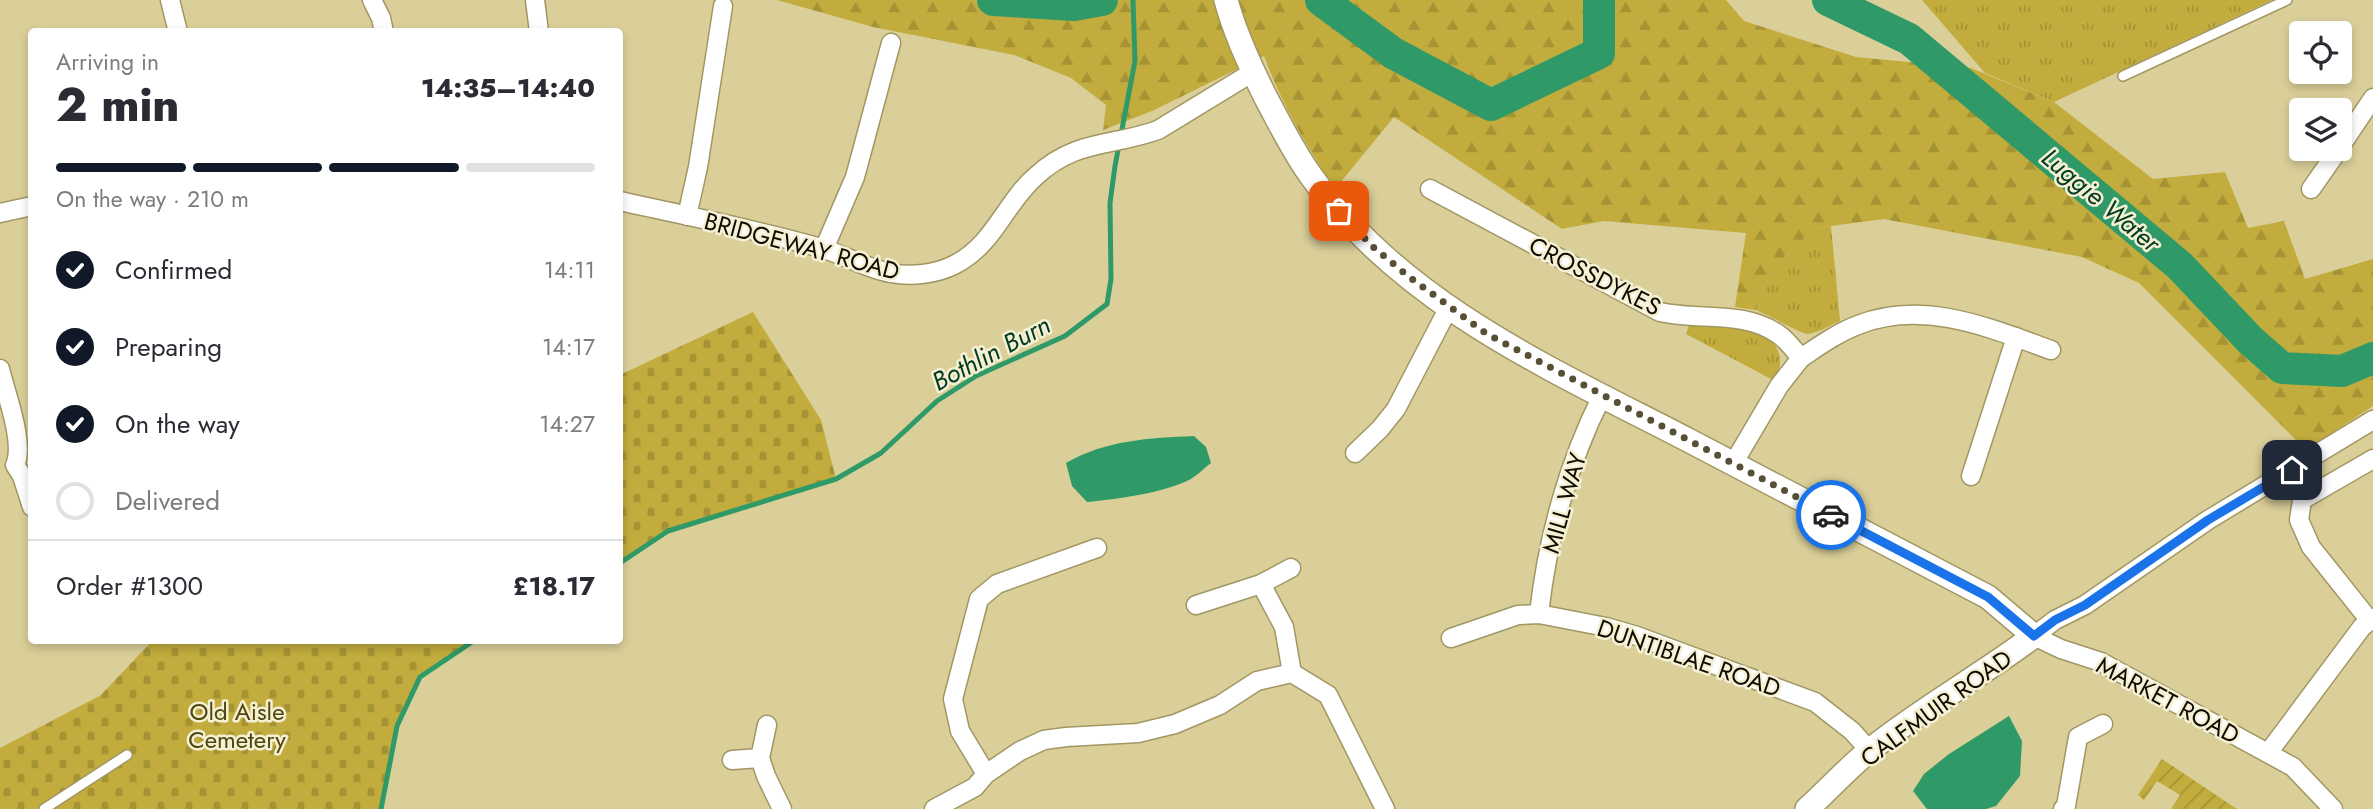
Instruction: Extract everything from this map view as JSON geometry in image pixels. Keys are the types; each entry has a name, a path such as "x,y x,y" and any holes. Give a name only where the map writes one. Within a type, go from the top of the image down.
{"street":[{"path":"170,0 177,28"},
{"path":"372,0 383,28"},
{"path":"535,0 538,28"},
{"name":"MARKET ROAD","path":"1226,0 1253,72 1288,140 1311,176 1372,246 1449,307 1487,334 1602,396 1988,597 2034,636 2061,649 2101,662 2293,767 2333,809"},
{"path":"687,216 698,167 723,6"},
{"path":"824,249 855,177 891,43"},
{"name":"BRIDGEWAY ROAD","path":"623,202 824,249 892,273 927,273 953,265 983,245 1034,177 1060,157 1093,144 1158,130 1253,72"},
{"path":"2352,129 2373,98"},
{"path":"2311,189 2330,161"},
{"name":"CROSSDYKES","path":"1430,189 1660,312 1679,316 1744,320 1780,335 1801,358"},
{"path":"0,213 28,207"},
{"path":"1355,453 1396,409 1449,307"},
{"path":"1733,464 1784,377 1801,358 1829,339 1859,324 1915,314 1943,316 1970,322 2051,350"},
{"path":"1971,476 2016,337"},
{"path":"0,369 19,457 7,469 22,476 28,495"},
{"name":"MILL WAY","path":"1539,614 1541,587 1559,510 1575,458 1602,396"},
{"path":"2034,636 2055,620 2085,605 2208,520 2373,421"},
{"path":"2268,753 2362,627 2371,620 2311,547 2299,520 2302,500 2373,458"},
{"path":"986,774 960,731 953,699 979,599 997,584 1097,548"},
{"path":"1196,605 1261,584 1291,568"},
{"path":"1261,584 1284,627 1292,673"},
{"name":"DUNTIBLAE ROAD","path":"1451,638 1518,615 1539,614 1606,627 1815,702 1834,715 1870,751"},
{"name":"CALFMUIR ROAD","path":"1807,809 1870,751 2034,636"},
{"path":"934,809 975,787 986,774 1020,751 1044,740 1138,733 1175,724 1220,705 1257,681 1292,673 1328,695 1385,809"},
{"path":"2068,808 2078,737 2103,724"},
{"path":"767,725 760,758 782,809"},
{"path":"732,760 760,758"}],"lane":[{"path":"2123,76 2287,0"},
{"path":"44,809 127,755"}],"green space":[{"path":"777,0 1726,0 1744,21 1856,57 1971,68 2054,102 2153,179 2225,172 2248,228 2284,221 2305,279 2373,259 2373,406 2306,450 2139,283 2082,257 1884,219 1831,226 1813,230 1785,257 1767,281 1756,310 1735,307 1746,233 1604,221 1562,229 1394,117 1335,189 1295,124 1264,56 1152,111 1103,130 1106,105 1071,78 1014,55 873,27"},
{"path":"1922,0 2272,0 2054,102 1985,73"},
{"path":"1831,226 1840,321 1808,334 1756,310 1767,281 1785,257 1813,230"},
{"path":"753,312 821,420 836,479 668,531 623,560 623,374"},
{"path":"1689,325 1740,328 1765,336 1774,344 1780,357 1775,377 1773,380 1686,334"},
{"name":"Old Aisle Cemetery","path":"149,644 470,644 420,677 397,726 381,809 0,809 0,748 101,695"},
{"path":"2162,759 2237,809 2171,809 2180,795 2157,781 2144,800 2138,795"}],"shaded area":[{"path":"1194,436 1206,447 1211,463 1178,485 1140,495 1087,502 1072,486 1066,463 1081,455 1128,442"},
{"path":"2009,716 2022,741 2020,776 1996,806 1986,809 1927,809 1913,791 1924,774 1949,754"}],"waterway":[{"name":"Luggie Water","path":"993,0 1074,5 1102,0"},
{"name":"Bothlin Burn","path":"623,561 668,531 836,479 881,453 937,401 976,376 1065,336 1107,304 1111,279 1110,203 1135,61 1133,0"},
{"name":"Luggie Water","path":"1321,0 1393,53 1491,105 1599,53 1599,0"},
{"name":"Luggie Water","path":"1828,0 1909,39 2180,266 2250,340 2282,368 2342,371 2373,358"},
{"name":"Bothlin Burn","path":"381,809 397,726 420,677 469,644"}],"way so far":[{"path":"1339,211 1372,246 1408,276 1487,334 1831,515"}],"route":[{"path":"1831,515 1988,597 2034,636 2055,620 2085,605 2208,520 2292,470"}]}
